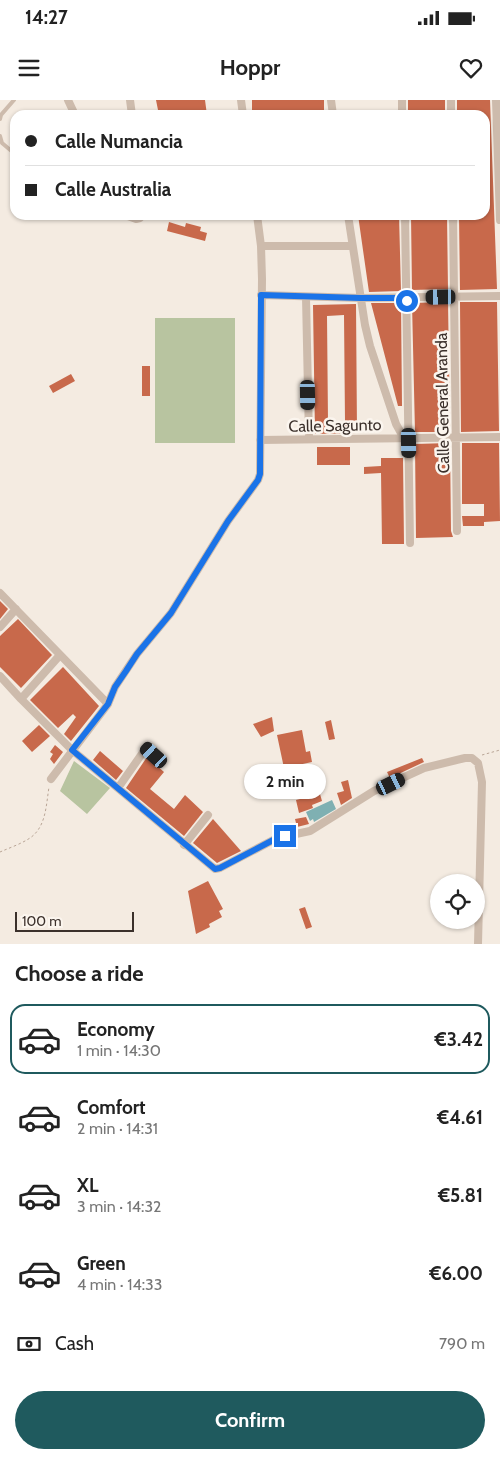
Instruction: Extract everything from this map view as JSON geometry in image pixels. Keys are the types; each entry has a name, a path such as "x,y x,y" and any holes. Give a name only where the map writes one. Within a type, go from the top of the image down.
{"street":[{"path":"496,100 500,220"},
{"path":"51,779 108,704 115,687 137,654 171,613 228,521 258,480 260,474 261,246 258,220"},
{"path":"349,220 370,346 396,424 401,433 409,438"},
{"path":"405,220 410,543"},
{"name":"Calle General Aranda","path":"453,220 457,531"},
{"path":"261,246 352,246"},
{"path":"261,295 361,298 500,296"},
{"path":"306,297 309,439"},
{"path":"393,412 402,417 408,414"},
{"path":"386,438 393,431 396,424"},
{"name":"Calle Sagunto","path":"260,440 500,437"},
{"path":"0,593 108,704"},
{"path":"0,627 16,609"},
{"path":"21,699 60,655"},
{"path":"0,676 72,750 215,869 277,838 310,831 374,791 424,768 472,758 478,763 482,782 478,944"},
{"path":"118,788 146,748 162,762"},
{"path":"184,845 208,815"}],"lane":[{"path":"0,119 1,114 14,100"},
{"path":"0,136 2,143 10,150"}],"path":[{"path":"472,758 500,750"},
{"path":"0,852 29,839 40,829 45,817 51,779"}],"green space":[{"path":"155,318 235,318 235,443 155,443"},
{"path":"74,761 110,788 87,814 60,791"}],"water":[{"path":"332,800 336,809 314,822 313,819 310,821 306,812"}],"building":[{"path":"156,100 205,100 206,110 158,110"},
{"path":"252,100 324,100 324,110 252,110"},
{"path":"408,100 445,100 445,110 408,110"},
{"path":"457,100 490,100 497,289 460,290 459,220 490,220 490,110 457,110"},
{"path":"359,220 399,220 401,291 369,292"},
{"path":"411,220 447,220 448,289 412,290"},
{"path":"169,222 185,227 186,223 201,227 200,231 207,233 205,241 167,231"},
{"path":"448,302 450,432 415,432 412,303"},
{"path":"460,302 497,302 499,431 461,432"},
{"path":"371,303 401,303 402,406 398,406"},
{"path":"356,304 357,433 315,434 313,305","holes":["344,315 345,422 328,422 327,316"]},
{"path":"142,366 150,366 150,396 142,396"},
{"path":"71,374 75,381 53,393 49,386"},
{"path":"450,443 451,531 453,537 416,538 415,444"},
{"path":"462,443 499,443 500,521 484,522 484,526 463,526 462,516 484,516 484,504 462,504"},
{"path":"317,447 350,447 350,465 317,465"},
{"path":"381,458 403,458 404,544 382,544 381,473 364,474 364,467 381,466"},
{"path":"0,601 8,609 0,619"},
{"path":"18,619 52,655 21,688 0,667 0,636"},
{"path":"63,667 99,706 71,741 64,734 76,717 73,714 58,728 30,700"},
{"path":"272,717 274,731 261,737 253,724"},
{"path":"331,720 335,739 329,740 325,722"},
{"path":"39,725 50,736 32,752 22,741"},
{"path":"302,730 306,752 310,751 312,762 284,768 277,735"},
{"path":"55,745 63,752 54,764 50,759 53,754 50,752"},
{"path":"100,751 123,771 116,780 93,760"},
{"path":"147,757 164,772 150,789 174,809 185,795 203,812 184,836 126,788"},
{"path":"422,758 424,762 390,778 387,772"},
{"path":"348,780 352,798 341,805 337,793 344,791 341,782"},
{"path":"320,794 322,801 312,805 313,808 299,813 296,800"},
{"path":"306,817 309,824 297,827 295,819"},
{"path":"213,819 241,851 217,863 193,843"},
{"path":"208,881 223,909 219,911 222,917 209,924 210,927 196,934 188,891"},
{"path":"305,907 312,927 306,929 299,909"}],"route":[{"path":"285,836 277,838 218,869 212,868 72,750 108,704 115,687 137,654 171,613 228,521 258,480 260,474 261,295 407,298 407,301"}]}
